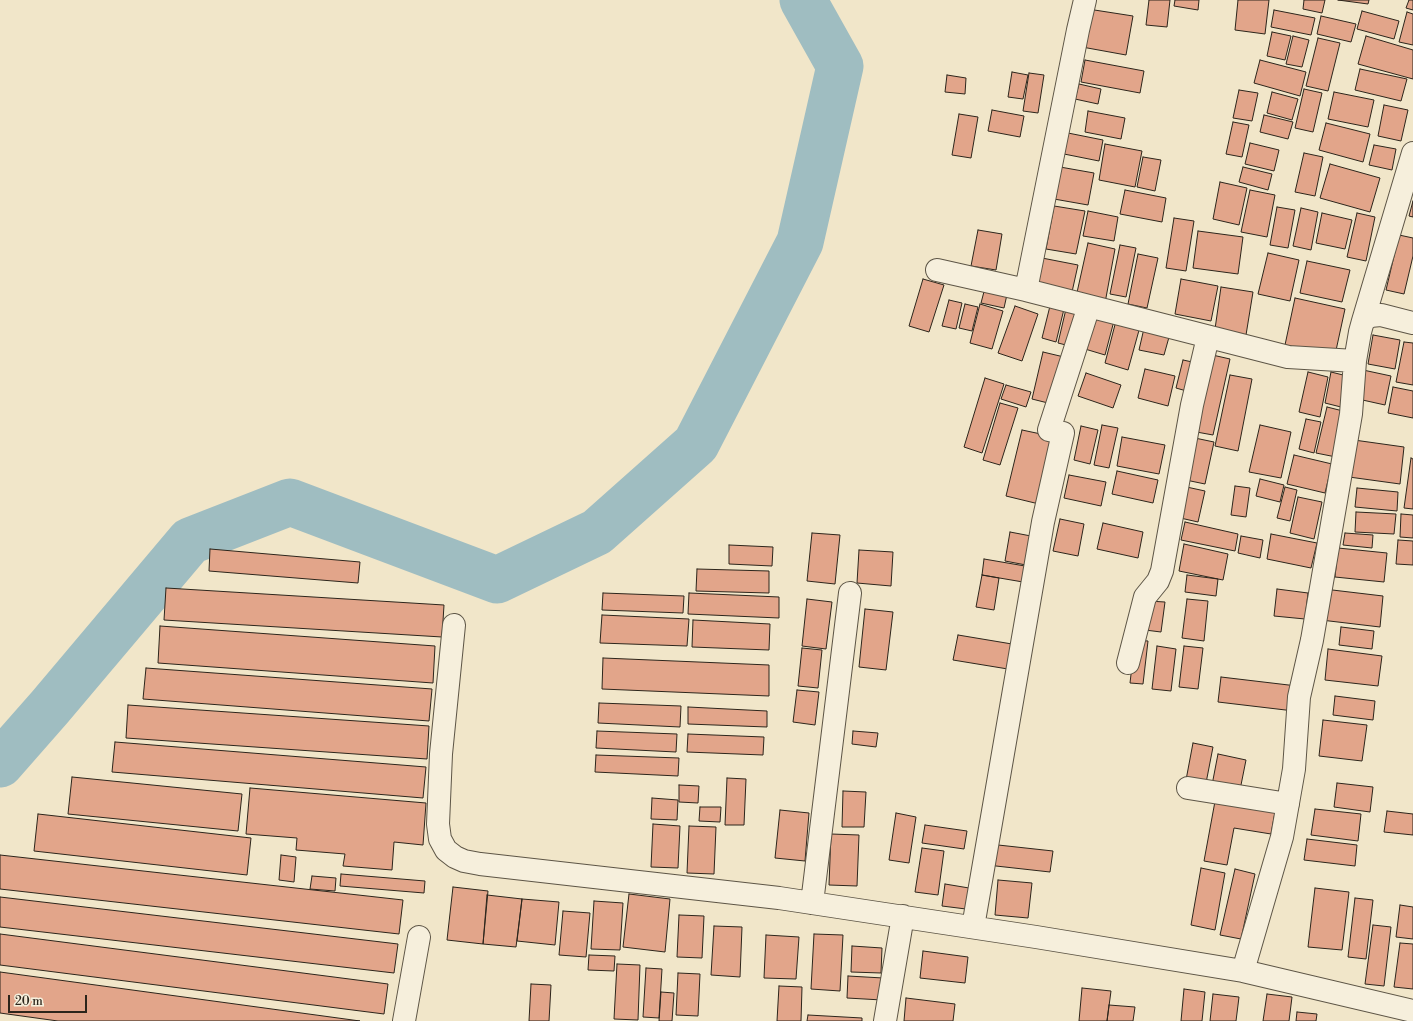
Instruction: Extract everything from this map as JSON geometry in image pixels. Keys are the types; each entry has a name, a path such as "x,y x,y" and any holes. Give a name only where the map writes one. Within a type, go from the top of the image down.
{"street":[{"path":"1026,290 1085,0"},
{"path":"1243,971 1282,837 1294,769 1299,697 1312,640 1352,414 1354,361 1363,322 1413,153"},
{"path":"937,270 1026,290 1288,357 1354,361"},
{"path":"973,927 1043,522 1063,433 1049,430 1089,306"},
{"path":"1363,322 1370,316 1381,315 1413,323"},
{"path":"1128,663 1145,597 1158,581 1162,571 1192,405 1208,337"},
{"path":"812,903 850,593"},
{"path":"454,626 441,754 438,824 440,839 446,850 450,854 464,861 812,903 973,927 1243,971 1413,1011"},
{"path":"1188,788 1288,804"},
{"path":"884,1021 903,916"},
{"path":"404,1021 419,937"}],"building":[{"path":"1149,0 1170,0 1167,27 1146,25"},
{"path":"1175,0 1199,0 1198,10 1174,6"},
{"path":"1238,0 1269,0 1265,34 1235,30"},
{"path":"1304,0 1325,0 1322,13 1303,9"},
{"path":"1338,0 1369,0 1368,4"},
{"path":"1409,0 1413,0 1413,10 1406,8"},
{"path":"1088,9 1133,16 1126,55 1082,47"},
{"path":"1274,10 1315,18 1311,35 1271,27"},
{"path":"1362,11 1399,21 1394,39 1357,29"},
{"path":"1407,12 1413,14 1413,45 1399,42"},
{"path":"1321,16 1356,24 1351,42 1317,34"},
{"path":"1272,32 1291,36 1285,60 1267,56"},
{"path":"1293,36 1309,40 1302,67 1286,64"},
{"path":"1366,36 1413,50 1413,79 1358,64"},
{"path":"1318,38 1340,43 1328,91 1306,86"},
{"path":"1085,60 1144,71 1140,93 1081,82"},
{"path":"1260,60 1306,72 1300,96 1254,83"},
{"path":"1360,69 1407,79 1401,101 1355,90"},
{"path":"1012,72 1028,75 1023,99 1008,97"},
{"path":"1029,73 1044,75 1038,113 1023,111"},
{"path":"947,75 966,78 965,94 945,92"},
{"path":"1079,84 1101,89 1098,104 1075,99"},
{"path":"1304,89 1322,93 1313,132 1295,128"},
{"path":"1239,90 1258,93 1252,121 1233,118"},
{"path":"1272,92 1298,99 1292,120 1267,113"},
{"path":"1334,92 1374,100 1368,127 1328,119"},
{"path":"1384,105 1408,110 1401,141 1378,136"},
{"path":"992,110 1024,116 1020,137 988,131"},
{"path":"1088,111 1125,118 1121,139 1085,132"},
{"path":"959,114 978,117 971,158 952,155"},
{"path":"1264,115 1293,122 1288,139 1260,132"},
{"path":"1233,122 1249,125 1242,157 1226,154"},
{"path":"1326,123 1370,134 1363,162 1319,150"},
{"path":"1068,133 1103,140 1099,161 1064,154"},
{"path":"1250,143 1279,150 1274,171 1245,164"},
{"path":"1105,144 1142,151 1135,187 1099,180"},
{"path":"1374,145 1396,149 1392,170 1369,165"},
{"path":"1304,153 1323,157 1315,196 1295,192"},
{"path":"1143,157 1161,160 1155,191 1137,187"},
{"path":"1330,164 1380,178 1370,212 1320,198"},
{"path":"1060,167 1094,173 1088,205 1054,199"},
{"path":"1243,167 1272,174 1268,190 1239,182"},
{"path":"1220,182 1247,188 1239,225 1213,219"},
{"path":"1125,190 1166,198 1162,222 1120,214"},
{"path":"1250,190 1275,195 1267,237 1241,232"},
{"path":"1413,201 1413,217 1409,216"},
{"path":"1054,206 1085,211 1076,254 1046,249"},
{"path":"1277,207 1295,210 1288,248 1270,245"},
{"path":"1301,208 1318,212 1311,250 1293,246"},
{"path":"1088,211 1118,217 1114,241 1083,236"},
{"path":"1322,213 1352,220 1345,249 1316,243"},
{"path":"1357,213 1375,217 1366,261 1347,257"},
{"path":"1174,218 1194,221 1186,271 1166,268"},
{"path":"978,230 1002,234 996,270 971,266"},
{"path":"1198,231 1243,237 1238,274 1193,268"},
{"path":"1399,235 1413,238 1413,256 1404,294 1386,290"},
{"path":"1088,243 1115,249 1105,303 1076,297"},
{"path":"1120,245 1136,248 1126,297 1110,294"},
{"path":"1268,253 1299,260 1290,301 1258,294"},
{"path":"1138,254 1158,258 1147,308 1128,304"},
{"path":"1042,258 1078,265 1072,292 1036,285"},
{"path":"1307,261 1350,270 1342,302 1300,293"},
{"path":"923,279 944,285 929,332 909,326"},
{"path":"1181,279 1218,286 1211,321 1175,314"},
{"path":"986,284 1008,290 1004,308 981,303"},
{"path":"1221,287 1253,292 1246,335 1215,329"},
{"path":"1295,298 1345,309 1335,355 1285,345"},
{"path":"949,300 962,303 956,329 942,326"},
{"path":"965,304 978,307 972,331 959,328"},
{"path":"980,304 1003,311 992,349 970,343"},
{"path":"1015,306 1038,314 1022,361 998,353"},
{"path":"1050,306 1064,309 1056,342 1042,338"},
{"path":"1066,309 1082,314 1074,347 1058,343"},
{"path":"1095,311 1115,317 1105,355 1085,349"},
{"path":"1117,317 1141,323 1128,370 1105,363"},
{"path":"1145,324 1171,330 1164,355 1139,350"},
{"path":"1373,335 1400,340 1395,369 1368,364"},
{"path":"1404,342 1413,343 1413,385 1396,382"},
{"path":"1043,352 1064,357 1052,404 1032,399"},
{"path":"1208,354 1230,359 1213,435 1191,431"},
{"path":"1183,360 1197,363 1190,392 1176,388"},
{"path":"1145,369 1175,376 1168,406 1138,398"},
{"path":"1363,370 1391,376 1385,405 1358,399"},
{"path":"1308,372 1328,377 1320,417 1299,412"},
{"path":"1331,372 1351,377 1345,408 1325,403"},
{"path":"1086,373 1121,385 1113,408 1078,396"},
{"path":"1230,375 1252,379 1238,451 1215,446"},
{"path":"985,378 1004,384 982,453 964,447"},
{"path":"1006,385 1031,392 1026,407 1001,399"},
{"path":"1393,387 1413,391 1413,418 1388,413"},
{"path":"1000,403 1018,408 1000,465 983,460"},
{"path":"1327,407 1347,412 1336,457 1316,453"},
{"path":"1306,419 1321,422 1314,453 1299,449"},
{"path":"1102,425 1118,428 1109,468 1094,465"},
{"path":"1260,425 1291,432 1281,478 1249,472"},
{"path":"1081,426 1098,430 1090,464 1074,460"},
{"path":"1022,430 1055,437 1039,504 1006,496"},
{"path":"1122,437 1165,445 1159,474 1117,466"},
{"path":"1190,437 1214,442 1205,484 1181,479"},
{"path":"1354,440 1404,447 1400,484 1349,477"},
{"path":"1294,455 1332,464 1325,493 1287,484"},
{"path":"1411,458 1413,459 1413,509 1404,508"},
{"path":"1117,471 1158,480 1153,503 1112,494"},
{"path":"1069,475 1106,482 1101,506 1064,498"},
{"path":"1260,479 1284,485 1280,502 1256,496"},
{"path":"1182,486 1205,491 1198,522 1176,517"},
{"path":"1235,486 1250,488 1246,517 1231,515"},
{"path":"1285,487 1297,490 1290,521 1277,518"},
{"path":"1357,488 1398,492 1397,511 1355,507"},
{"path":"1298,497 1322,502 1314,539 1290,533"},
{"path":"1356,512 1396,514 1394,534 1355,532"},
{"path":"1401,514 1413,515 1413,538 1400,537"},
{"path":"1060,519 1084,524 1078,556 1053,551"},
{"path":"1185,522 1238,534 1235,551 1181,540"},
{"path":"1103,523 1143,532 1138,558 1097,549"},
{"path":"1010,532 1031,536 1026,565 1005,561"},
{"path":"812,533 840,535 835,584 807,581"},
{"path":"1345,533 1373,535 1372,548 1343,545"},
{"path":"1271,534 1317,543 1311,568 1267,559"},
{"path":"1241,536 1263,540 1260,558 1238,553"},
{"path":"1398,540 1413,541 1413,565 1396,564"},
{"path":"1184,544 1228,554 1223,580 1179,571"},
{"path":"729,545 773,547 772,566 729,564"},
{"path":"1338,548 1387,553 1384,582 1335,577"},
{"path":"210,549 360,562 358,583 209,571"},
{"path":"859,550 893,552 891,586 857,583"},
{"path":"984,559 1025,566 1023,582 982,575"},
{"path":"697,569 769,571 769,593 696,591"},
{"path":"982,575 999,578 994,610 976,607"},
{"path":"1187,575 1218,579 1216,596 1185,592"},
{"path":"166,588 444,605 442,637 164,620"},
{"path":"1277,589 1308,593 1305,619 1274,616"},
{"path":"1324,589 1383,596 1380,627 1321,620"},
{"path":"603,593 684,596 683,613 602,610"},
{"path":"689,593 779,597 779,618 688,614"},
{"path":"807,599 832,602 826,649 802,646"},
{"path":"1187,599 1208,601 1204,641 1182,638"},
{"path":"1148,601 1165,602 1161,632 1145,630"},
{"path":"865,609 893,612 886,670 859,667"},
{"path":"602,615 689,619 687,646 600,643"},
{"path":"693,620 770,624 769,650 692,647"},
{"path":"160,626 435,646 433,683 158,663"},
{"path":"1341,627 1374,631 1372,649 1339,645"},
{"path":"958,635 1018,645 1014,670 953,660"},
{"path":"1135,640 1148,641 1143,684 1130,683"},
{"path":"1157,646 1176,649 1171,691 1152,689"},
{"path":"1184,646 1203,648 1198,689 1179,687"},
{"path":"802,648 822,650 818,688 798,686"},
{"path":"1328,649 1382,656 1378,686 1325,680"},
{"path":"603,658 769,665 769,696 602,689"},
{"path":"146,668 432,689 429,721 143,699"},
{"path":"1221,677 1297,686 1294,711 1218,702"},
{"path":"797,690 819,692 815,725 793,722"},
{"path":"1335,696 1375,701 1373,720 1333,715"},
{"path":"599,703 681,706 680,727 598,723"},
{"path":"128,705 429,726 427,759 126,738"},
{"path":"688,707 767,711 767,727 688,724"},
{"path":"1323,720 1367,725 1362,761 1319,756"},
{"path":"597,731 677,734 676,752 596,748"},
{"path":"853,731 878,733 876,747 852,744"},
{"path":"688,734 764,737 763,755 687,752"},
{"path":"115,742 426,767 423,798 112,772"},
{"path":"1193,743 1213,747 1206,783 1186,780"},
{"path":"1218,754 1246,760 1240,790 1212,785"},
{"path":"596,755 679,758 678,776 595,772"},
{"path":"72,777 242,794 238,831 68,814"},
{"path":"727,778 746,779 744,825 725,825"},
{"path":"1337,783 1373,787 1370,812 1334,807"},
{"path":"679,785 699,786 698,803 679,802"},
{"path":"250,788 426,803 423,845 394,842 392,870 343,866 345,854 296,850 297,838 246,834"},
{"path":"843,791 866,792 864,827 842,827"},
{"path":"1216,796 1276,807 1271,834 1234,828 1227,865 1204,861"},
{"path":"652,798 678,800 677,820 651,819"},
{"path":"700,807 721,807 720,822 699,821"},
{"path":"1315,809 1361,814 1358,841 1311,835"},
{"path":"780,810 809,813 805,861 775,858"},
{"path":"1387,811 1413,814 1413,835 1384,832"},
{"path":"896,813 916,817 909,863 889,860"},
{"path":"38,814 251,838 247,875 34,851"},
{"path":"653,824 680,826 678,868 651,867"},
{"path":"925,825 967,831 964,849 922,843"},
{"path":"689,826 716,827 714,874 687,873"},
{"path":"831,834 859,835 857,886 829,885"},
{"path":"1307,839 1357,845 1355,866 1304,860"},
{"path":"989,844 1053,851 1050,872 987,865"},
{"path":"922,848 944,851 938,895 915,892"},
{"path":"0,855 403,900 399,934 0,889"},
{"path":"281,855 296,857 294,882 279,880"},
{"path":"1201,868 1225,873 1215,930 1191,925"},
{"path":"1235,869 1255,874 1241,939 1220,935"},
{"path":"341,874 425,881 424,893 340,886"},
{"path":"312,876 336,878 335,891 310,889"},
{"path":"998,880 1032,883 1028,918 995,915"},
{"path":"945,884 969,888 966,909 942,906"},
{"path":"453,887 488,891 483,944 447,940"},
{"path":"1315,888 1349,892 1342,950 1308,947"},
{"path":"629,894 670,899 665,952 623,947"},
{"path":"487,895 522,899 516,947 483,944"},
{"path":"0,897 398,944 394,973 0,927"},
{"path":"1355,898 1373,900 1366,959 1348,957"},
{"path":"522,899 559,902 555,945 517,941"},
{"path":"594,901 623,903 620,950 591,949"},
{"path":"1400,905 1413,907 1413,939 1396,937"},
{"path":"563,911 590,913 586,957 559,955"},
{"path":"679,915 704,916 702,958 677,957"},
{"path":"1373,925 1391,927 1384,986 1365,984"},
{"path":"714,926 742,927 740,977 711,975"},
{"path":"0,934 388,984 384,1014 0,965"},
{"path":"814,934 843,935 840,991 811,989"},
{"path":"766,935 799,937 796,979 764,978"},
{"path":"1400,943 1413,944 1413,989 1394,987"},
{"path":"852,946 882,948 881,973 851,972"},
{"path":"923,951 968,957 965,983 920,978"},
{"path":"589,955 615,956 614,971 588,970"},
{"path":"617,964 640,965 638,1020 614,1019"},
{"path":"646,968 662,969 659,1018 643,1017"},
{"path":"0,972 360,1021 58,1021 0,1013"},
{"path":"678,973 700,974 698,1016 676,1015"},
{"path":"848,976 883,978 882,1000 847,998"},
{"path":"531,984 551,985 549,1021 529,1021"},
{"path":"779,986 802,987 801,1021 777,1021"},
{"path":"1082,988 1111,991 1107,1021 1079,1021"},
{"path":"1184,989 1205,992 1202,1021 1181,1021"},
{"path":"661,992 674,993 672,1021 659,1021"},
{"path":"1213,994 1239,997 1236,1021 1210,1021"},
{"path":"1267,994 1292,997 1289,1021 1263,1021"},
{"path":"906,998 955,1004 953,1021 904,1021"},
{"path":"1109,1005 1135,1007 1133,1021 1107,1021"},
{"path":"1297,1012 1317,1014 1316,1021 1296,1021"},
{"path":"808,1015 862,1018 862,1021 807,1021"}],"waterway":[{"path":"0,764 190,541 290,502 497,580 597,532 696,444 800,242 840,66 803,0"}]}
